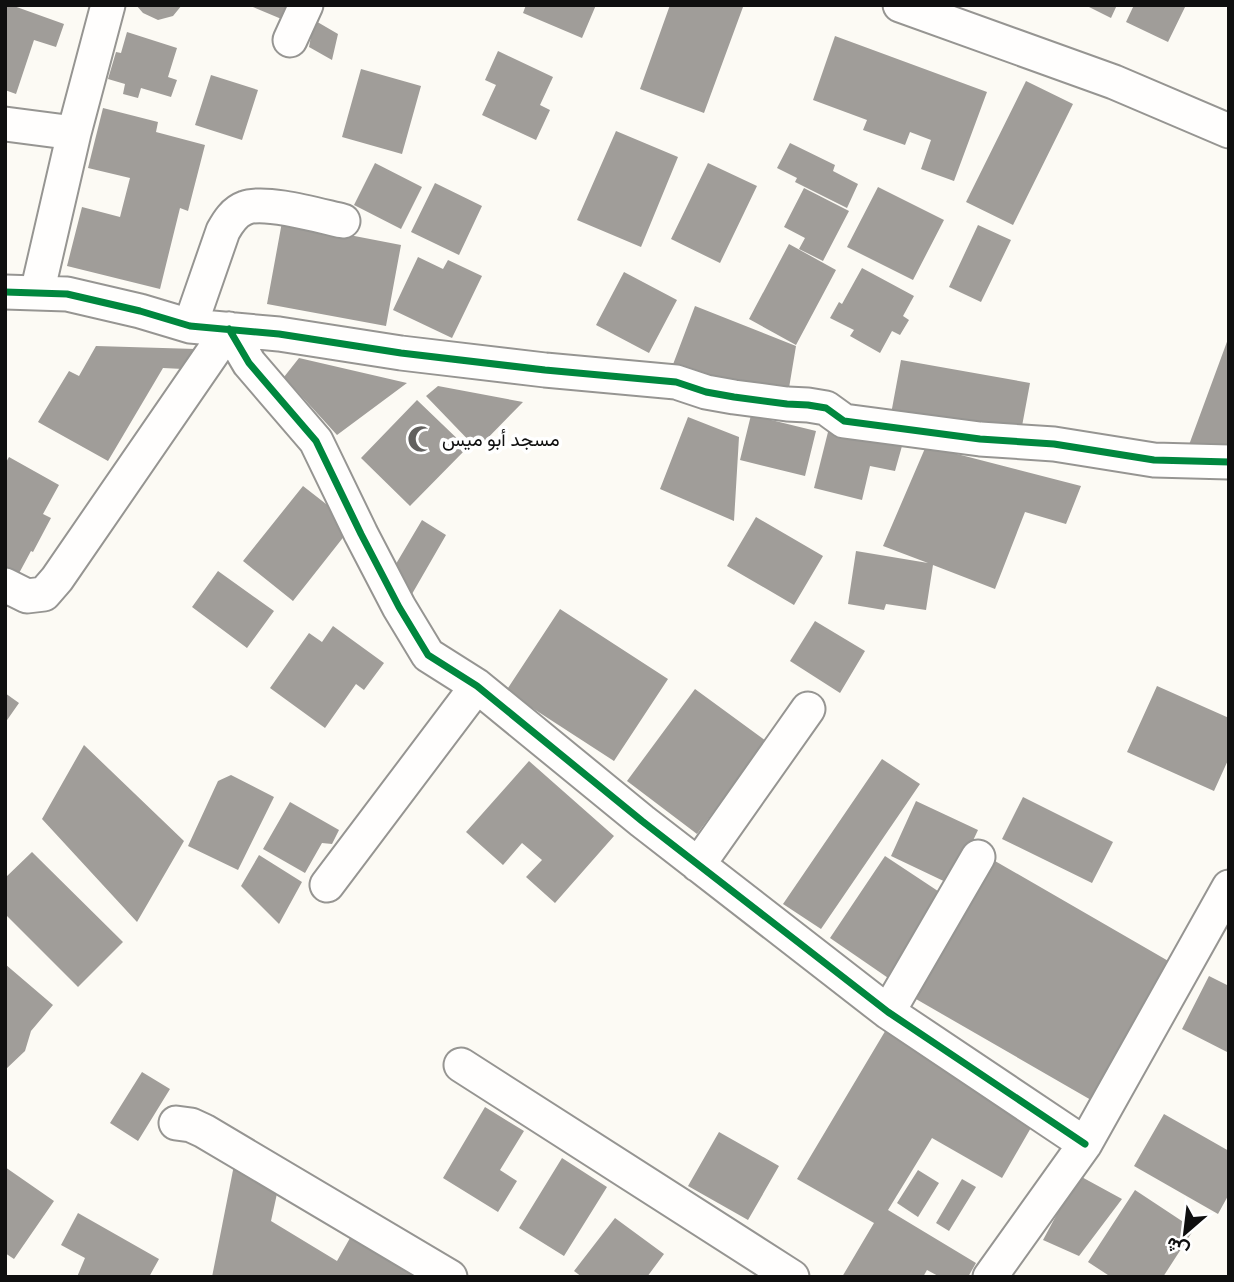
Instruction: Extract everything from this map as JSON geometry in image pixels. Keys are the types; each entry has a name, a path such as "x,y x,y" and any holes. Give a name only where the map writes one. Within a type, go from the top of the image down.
{"street":[{"path":"108,5 74,133 21,292 67,294 190,326 279,334 545,370 676,382 733,397 826,408 844,421 980,439 1054,444 1154,460 1229,462"},
{"path":"290,40 306,5"},
{"path":"900,5 1114,82 1229,131"},
{"path":"5,124 74,133"},
{"path":"190,326 223,231 239,211 247,206 270,206 343,221"},
{"path":"5,584 27,596 44,594 229,329"},
{"path":"229,329 248,363 316,441 361,534 428,656 477,687 698,865 888,1013 1085,1144"},
{"path":"327,885 477,687"},
{"path":"698,865 808,709"},
{"path":"888,1013 978,857"},
{"path":"990,1277 1085,1144 1229,887"},
{"path":"461,1065 792,1277"},
{"path":"176,1123 191,1125 204,1131 450,1277"}],"building":[{"path":"5,5 64,24 56,47 34,40 16,94 5,90"},
{"path":"136,5 182,5 173,16 158,20 143,13"},
{"path":"248,5 298,5 291,23"},
{"path":"526,5 596,5 582,38 523,13"},
{"path":"670,5 743,7 704,113 640,89"},
{"path":"1085,5 1117,5 1111,18"},
{"path":"1134,5 1186,5 1168,42 1126,22"},
{"path":"314,20 338,34 332,60 309,47"},
{"path":"127,32 177,48 168,77 177,80 171,97 141,88 138,98 123,94 125,84 108,79 116,52 121,53"},
{"path":"835,36 987,92 954,181 921,169 931,140 910,132 905,145 863,130 867,120 813,100"},
{"path":"498,51 553,77 540,105 550,110 536,140 482,115 496,85 485,80"},
{"path":"361,69 421,86 402,154 342,137"},
{"path":"211,75 258,90 242,140 195,125"},
{"path":"1026,81 1073,104 1013,225 966,202"},
{"path":"103,108 158,122 156,132 205,145 188,211 180,208 160,289 67,266 82,207 120,217 130,178 88,168"},
{"path":"616,131 678,157 641,247 577,220"},
{"path":"790,143 835,165 833,171 858,184 847,208 795,182 797,178 777,168"},
{"path":"375,163 422,187 401,229 354,205"},
{"path":"708,163 757,186 720,263 671,239"},
{"path":"435,183 482,206 459,255 411,232"},
{"path":"878,187 944,220 913,280 847,247"},
{"path":"804,188 849,211 823,261 799,249 805,238 784,227"},
{"path":"282,222 401,245 386,326 267,304"},
{"path":"978,225 1011,240 981,302 949,287"},
{"path":"789,244 836,270 796,345 749,319"},
{"path":"418,257 443,269 448,260 482,276 452,338 393,310"},
{"path":"862,268 914,296 903,316 909,320 900,335 892,331 880,353 850,336 854,330 830,318 839,302 842,304"},
{"path":"624,272 677,300 649,353 596,325"},
{"path":"695,306 796,346 788,394 669,375"},
{"path":"1228,339 1229,453 1186,453"},
{"path":"96,346 196,349 183,369 163,368 108,461 38,422 69,371 79,376"},
{"path":"299,358 407,383 337,435 284,377"},
{"path":"901,360 1030,383 1020,437 891,414"},
{"path":"438,386 523,402 477,449 426,396"},
{"path":"417,400 467,448 410,506 361,458"},
{"path":"751,415 816,431 805,476 740,460"},
{"path":"688,417 739,437 734,521 660,489"},
{"path":"829,428 902,446 895,471 870,466 862,500 814,488"},
{"path":"926,446 1081,486 1066,524 1025,512 995,589 933,565 926,610 886,604 884,610 848,604 856,551 928,563 883,546"},
{"path":"9,457 59,485 43,514 51,518 17,577 5,570 5,464"},
{"path":"303,486 353,525 293,601 243,561"},
{"path":"756,517 823,556 794,605 727,566"},
{"path":"422,520 446,535 412,594 387,579"},
{"path":"218,571 274,611 247,648 192,607"},
{"path":"560,609 668,679 614,761 506,691"},
{"path":"815,621 865,651 840,693 790,661"},
{"path":"333,626 384,663 364,690 356,684 325,728 270,688 309,633 322,642"},
{"path":"1157,686 1229,718 1229,758 1214,791 1127,752"},
{"path":"695,689 766,741 697,834 627,781"},
{"path":"5,693 19,703 5,723"},
{"path":"84,745 184,841 137,922 42,819"},
{"path":"882,759 920,784 821,929 783,904"},
{"path":"529,761 614,836 555,903 526,877 542,860 522,843 503,865 466,832"},
{"path":"231,775 274,797 238,870 188,846 218,781"},
{"path":"1023,797 1113,842 1092,883 1002,839"},
{"path":"916,801 978,830 952,885 891,856"},
{"path":"290,802 339,830 332,844 322,843 305,873 263,849"},
{"path":"32,852 123,942 78,987 5,914 5,878"},
{"path":"259,855 302,882 279,924 241,886"},
{"path":"885,856 950,899 894,982 830,938"},
{"path":"995,861 1177,966 1098,1104 916,999"},
{"path":"5,964 53,1005 31,1031 25,1051 5,1070"},
{"path":"1209,976 1229,986 1229,1053 1182,1029"},
{"path":"887,1028 1036,1119 1002,1178 932,1138 888,1210 976,1263 968,1277 940,1277 927,1270 923,1277 842,1277 874,1223 797,1179"},
{"path":"142,1072 170,1089 138,1141 110,1123"},
{"path":"485,1107 524,1131 500,1170 517,1181 498,1212 443,1178"},
{"path":"1164,1114 1229,1151 1229,1194 1218,1214 1134,1166"},
{"path":"719,1132 779,1166 748,1220 688,1186"},
{"path":"562,1158 607,1187 564,1256 519,1228"},
{"path":"234,1165 278,1189 271,1221 337,1261 350,1238 418,1277 212,1277"},
{"path":"5,1167 54,1201 14,1259 5,1253"},
{"path":"918,1170 939,1183 918,1217 897,1203"},
{"path":"1078,1175 1122,1199 1079,1256 1043,1240"},
{"path":"962,1179 976,1187 949,1231 936,1223"},
{"path":"1135,1190 1194,1229 1163,1277 1111,1277 1088,1262"},
{"path":"78,1213 159,1259 149,1277 77,1277 85,1258 61,1245"},
{"path":"615,1218 664,1254 647,1277 582,1277 574,1271"}],"cycle path":[{"path":"5,292 67,294 190,326 279,334 401,353 545,370 676,382 706,392 734,397 826,408 844,421 980,439 1054,444 1154,460 1229,462"},
{"path":"229,329 249,363 316,441 399,607 428,655 477,686 642,821 888,1012 1085,1144"}],"place":[{"name":"مسجد أبو ميس","path":"421,439"}]}
